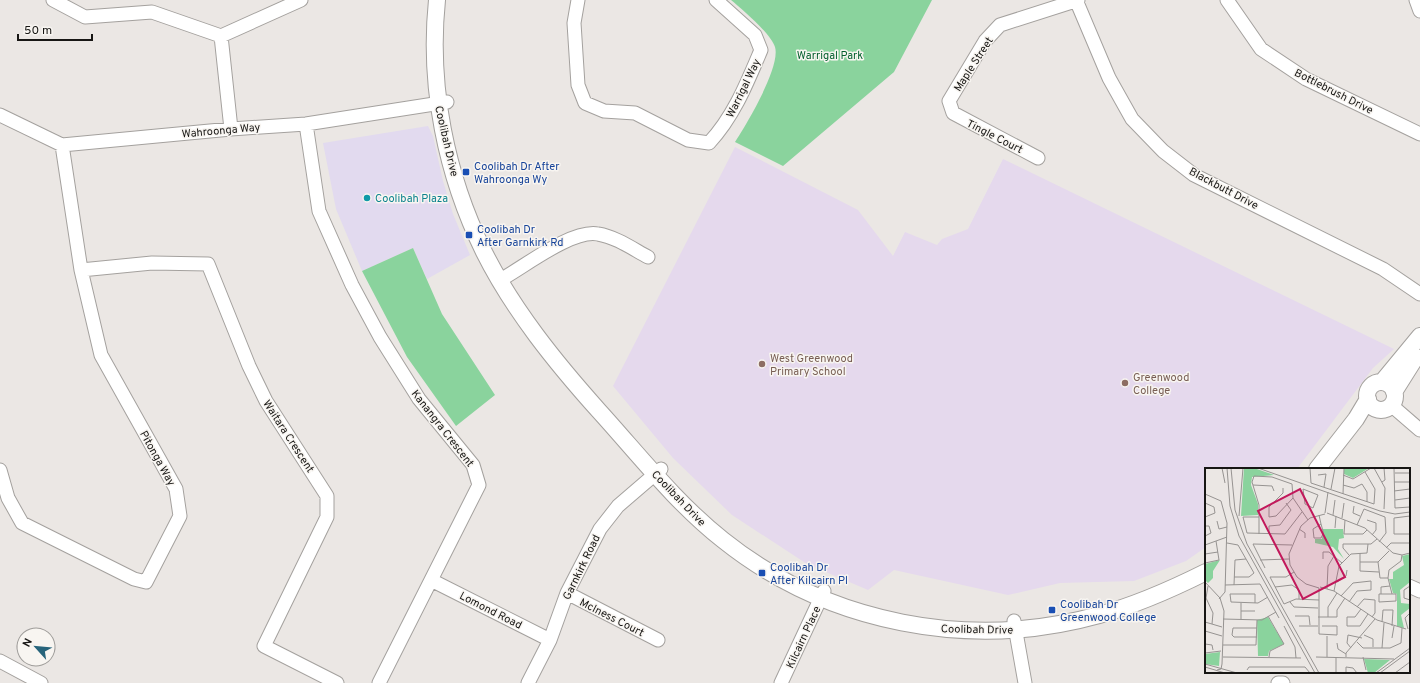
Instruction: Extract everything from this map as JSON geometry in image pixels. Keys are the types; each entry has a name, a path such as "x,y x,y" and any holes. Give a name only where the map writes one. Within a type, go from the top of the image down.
{"main road":[{"name":"Coolibah Drive","path":"437,0 435,64 443,103 459,164 471,200 479,222 504,278 572,367 658,471 731,536 772,564 823,595 914,616 1015,625 1098,615 1168,590 1205,572"},
{"name":"Coolibah Drive","path":"443,103 443,58 446,0"},
{"path":"1318,468 1356,419 1383,398 1420,336"},
{"path":"1329,468 1420,351"},
{"name":"Coolibah Drive","path":"1015,625 1109,603 1164,583 1205,562"}],"street":[{"path":"53,0 86,17 152,12 221,36 301,0"},
{"name":"Warrigal Way","path":"578,0 574,23 578,85 585,103 604,111 635,113 688,140 709,143 722,129 744,90 761,50 755,35 716,0"},
{"name":"Maple Street","path":"952,114 949,102 985,41 1000,25 1077,0"},
{"name":"Blackbutt Drive","path":"1077,0 1109,78 1132,119 1163,151 1194,175 1383,269 1420,294"},
{"name":"Bottlebrush Drive","path":"1227,0 1260,48 1306,79 1420,134"},
{"path":"1416,0 1420,11"},
{"path":"221,36 231,129"},
{"name":"Wahroonga Way","path":"62,144 306,124 443,103"},
{"name":"Tingle Court","path":"952,114 1038,158"},
{"path":"0,115 62,144"},
{"name":"Kanangra Crescent","path":"306,124 319,211 352,285 380,337 419,399 474,465 479,484 379,683"},
{"name":"Pitonga Way","path":"0,470 8,498 22,523 134,579 146,582 180,516 176,489 101,355 81,270 62,144"},
{"path":"504,278 571,238 589,233 608,236 648,257"},
{"name":"Waitara Crescent","path":"81,270 152,263 208,264 249,366 266,401 327,496 327,517 264,646 337,683"},
{"path":"1383,398 1420,430"},
{"name":"Garnkirk Road","path":"528,683 550,640 567,593 608,517 618,506 658,471"},
{"name":"Lomond Road","path":"431,580 550,640"},
{"path":"1410,586 1420,591"},
{"name":"McIness Court","path":"567,593 658,640"},
{"name":"Kilcairn Place","path":"781,683 823,595"},
{"path":"1015,625 1025,683"},
{"path":"0,662 41,683"},
{"path":"1278,683 1283,683"}],"shaded area":[{"name":"Coolibah Plaza","path":"428,126 433,136 443,181 453,214 470,255 427,279 413,248 362,271 336,209 323,143"},
{"name":"Greenwood College","path":"735,147 858,210 893,256 905,232 937,245 942,239 968,229 1003,159 1394,349 1373,368 1298,468 1205,468 1205,548 1186,561 1134,581 1060,583 1008,595 894,570 868,590 807,564 732,515 673,458 613,386"}],"green space":[{"name":"Warrigal Park","path":"731,0 932,0 894,72 783,166 735,142 747,123 768,81 773,68 775,47 768,35 756,22"},
{"path":"413,248 442,314 495,395 456,426 407,357 362,271"}],"place":[{"name":"Coolibah Dr After Wahroonga Wy","path":"466,172"},
{"name":"Coolibah Plaza","path":"367,198"},
{"name":"Coolibah Dr After Garnkirk Rd","path":"469,235"},
{"name":"West Greenwood Primary School","path":"762,364"},
{"name":"Greenwood College","path":"1125,383"},
{"name":"Coolibah Dr After Kilcairn Pl","path":"762,573"},
{"name":"Coolibah Dr Greenwood College","path":"1052,610"}]}
